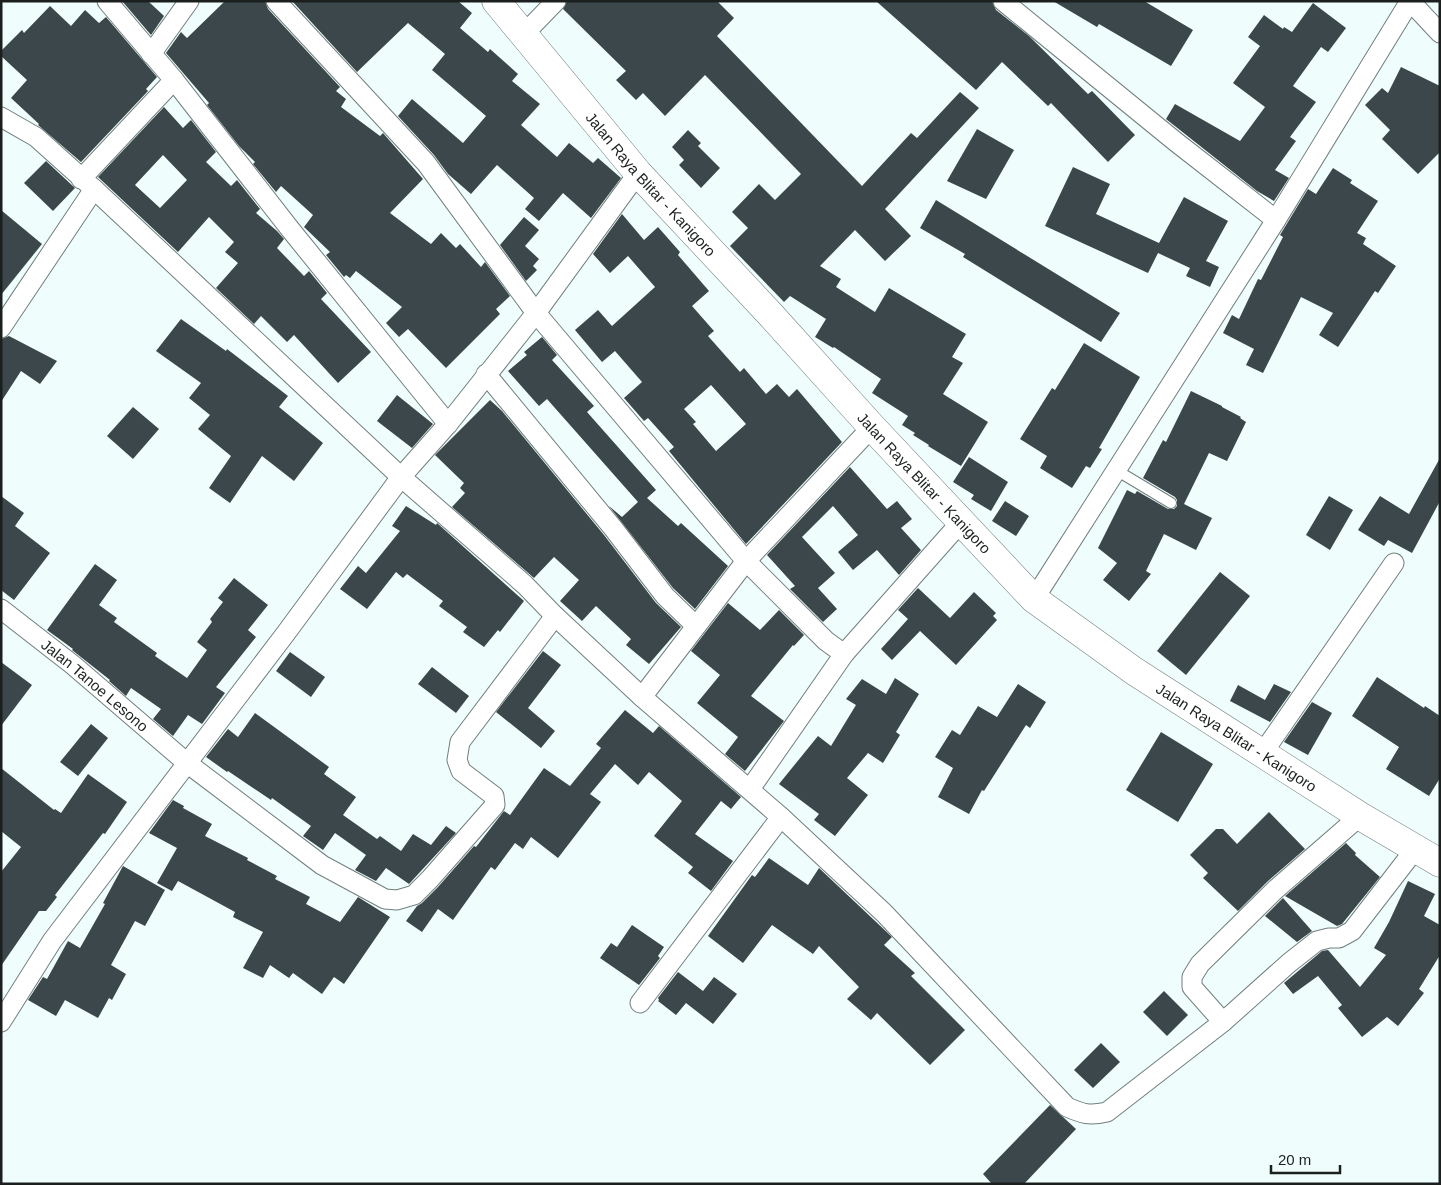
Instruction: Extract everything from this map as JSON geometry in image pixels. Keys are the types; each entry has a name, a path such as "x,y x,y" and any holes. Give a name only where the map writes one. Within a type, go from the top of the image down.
{"main road":[{"name":"Jalan Raya Blitar - Kanigoro","path":"496,1 638,173 770,314 872,427 1034,599 1134,671 1360,816 1440,863"}],"street":[{"path":"107,1 174,80 448,424"},
{"path":"152,54 189,1"},
{"path":"276,1 426,164 536,313 746,561 826,641 844,654"},
{"path":"524,34 556,1"},
{"path":"1003,1 1176,142 1276,220"},
{"path":"1034,599 1276,220 1410,1 1440,32"},
{"path":"1,328 88,184 174,80"},
{"path":"1,117 36,137 401,477 525,585 555,616 642,697 781,817 884,913 1067,1107 1084,1114 1093,1115 1106,1112 1223,1022 1289,963 1317,941 1339,938 1352,932 1416,848"},
{"path":"1,1022 52,941 286,633 401,477 448,424 536,313 638,173"},
{"path":"486,374 613,528 666,596 696,626"},
{"path":"642,697 746,561 872,427"},
{"path":"750,789 844,654 961,522"},
{"path":"1262,754 1394,563"},
{"name":"Jalan Tanoe Lesono","path":"1,609 73,665 187,763 322,865 386,899 397,900 414,895 495,805 494,796 461,771 457,760 460,742 555,616"},
{"path":"1223,1022 1192,987 1192,977 1200,964 1276,889 1360,816"},
{"path":"640,1002 781,817"}],"lane":[{"path":"1116,470 1170,503"}],"building":[{"path":"122,1 148,1 164,16 151,35"},
{"path":"225,1 265,1 268,9 340,87 336,91 346,99 341,107 380,136 383,133 423,179 390,213 431,244 441,233 456,248 460,244 481,267 485,262 510,296 496,309 500,314 446,368 408,329 399,337 386,323 402,307 356,271 350,278 346,275 344,277 326,255 330,252 304,227 313,215 281,186 276,192 253,164 255,162 239,146 207,105 209,103 166,53 181,32 187,38"},
{"path":"292,1 458,1 472,13 460,28 488,52 490,49 518,74 512,81 540,104 521,125 557,157 569,143 593,163 598,158 621,178 591,218 563,193 539,221 525,209 534,198 497,165 471,194 448,174 434,155 398,116 412,99 463,143 486,116 432,70 445,54 408,23 357,72"},
{"path":"567,1 717,1 734,18 717,36 862,186 911,133 917,138 960,92 979,108 885,209 911,236 885,261 855,230 820,266 841,279 836,287 875,312 889,288 966,334 952,357 963,363 943,394 988,422 961,466 913,435 915,433 902,425 908,416 872,393 881,379 834,347 815,337 826,319 790,296 784,302 730,246 748,228 732,212 759,184 775,200 801,174 705,75 665,116 643,93 636,100 616,80 626,71 563,9"},
{"path":"876,1 992,1 996,10 1029,36 1088,94 1092,91 1135,135 1108,162 1051,103 1048,106 1002,62 976,90"},
{"path":"1053,1 1144,1 1193,30 1171,66 1099,24 1097,27"},
{"path":"1313,3 1346,28 1328,52 1321,47 1293,86 1316,102 1290,137 1296,141 1275,170 1289,178 1274,201 1257,191 1166,119 1175,104 1240,141 1265,107 1233,83 1260,46 1248,37 1264,15 1283,29 1284,27 1292,32"},
{"path":"50,6 71,26 85,10 99,23 106,17 157,77 146,89 148,91 81,162 38,125 11,98 27,80 1,56 1,51 22,30 24,33"},
{"path":"1401,67 1440,86 1440,152 1418,174 1382,139 1390,130 1365,105 1382,88 1388,93"},
{"path":"164,107 183,128 191,120 216,152 206,162 231,186 237,180 260,209 256,213 284,239 277,248 304,276 309,271 327,293 321,299 371,352 338,383 294,335 287,342 261,316 254,324 216,288 238,263 225,252 234,242 209,217 178,252 98,177","holes":["163,155 187,180 160,208 135,185"]},
{"path":"977,129 1014,150 986,199 947,181"},
{"path":"688,130 701,143 698,146 720,168 701,188 679,165 684,160 672,147"},
{"path":"46,161 75,188 53,211 24,183"},
{"path":"1073,167 1110,184 1096,214 1159,243 1184,197 1228,221 1206,261 1219,267 1210,287 1186,276 1190,268 1158,253 1148,273 1045,226"},
{"path":"1333,168 1352,180 1350,183 1378,201 1357,233 1366,238 1363,244 1396,266 1378,293 1375,291 1338,347 1319,335 1333,313 1301,297 1263,373 1246,365 1254,349 1223,333 1232,315 1239,319 1258,279 1261,280 1283,237 1280,235 1308,189 1316,194"},
{"path":"936,200 1120,313 1101,342 963,257 965,254 920,228"},
{"path":"1,210 42,244 1,295"},
{"path":"622,214 644,240 658,227 680,252 678,255 709,291 692,306 714,331 708,336 740,372 744,368 766,394 777,384 789,397 797,389 842,442 746,544 669,451 674,447 648,418 644,421 624,398 642,382 615,351 602,362 575,330 598,310 612,326 655,287 628,256 610,273 593,254","holes":["711,385 746,424 716,451 693,424 696,422 684,409"]},
{"path":"524,217 539,230 525,246 539,259 533,266 537,270 526,281 500,245"},
{"path":"181,319 226,351 227,349 288,396 279,407 323,443 294,481 262,456 230,503 209,488 231,456 198,429 210,415 189,398 201,383 156,351"},
{"path":"9,336 57,361 40,384 21,371 1,402 1,339"},
{"path":"542,337 557,355 552,360 594,406 587,412 656,490 647,498 678,526 681,523 728,566 695,609 673,588 609,506 622,517 638,502 547,399 539,406 508,371 527,355 524,352"},
{"path":"1084,343 1140,377 1099,448 1102,449 1090,468 1086,466 1072,488 1040,468 1047,456 1020,439 1052,388 1055,390"},
{"path":"1191,391 1222,406 1246,422 1227,461 1209,453 1184,504 1212,518 1196,550 1164,534 1146,571 1151,574 1129,601 1103,580 1117,563 1098,548 1127,490 1135,494 1137,491 1168,509 1174,509 1177,506 1175,497 1143,478 1163,440 1166,442"},
{"path":"397,395 433,424 412,448 377,421"},
{"path":"490,400 502,411 604,535 656,603 681,627 649,664 626,645 631,639 596,606 582,621 560,601 579,580 554,557 534,578 452,507 465,493 460,488 464,483 435,455"},
{"path":"133,407 159,429 133,459 107,436"},
{"path":"969,457 1008,482 991,511 971,499 974,495 953,482"},
{"path":"1440,458 1440,501 1412,553 1388,540 1384,546 1358,530 1380,496 1409,514"},
{"path":"850,467 887,509 897,501 912,519 901,528 921,550 899,575 877,550 853,570 838,552 858,535 833,506 802,537 835,573 818,588 837,609 823,622 790,589 795,586 767,555"},
{"path":"1,496 24,513 15,526 50,553 14,600 1,590"},
{"path":"1329,496 1353,510 1330,550 1306,535"},
{"path":"1005,501 1029,516 1016,536 992,521"},
{"path":"406,506 436,525 437,523 524,601 500,632 498,630 484,647 463,632 467,627 439,606 443,601 407,574 403,578 396,572 367,609 340,589 358,566 366,573 400,531 392,526"},
{"path":"95,564 117,580 99,605 117,618 114,622 157,653 155,656 187,678 207,650 197,642 212,622 210,619 223,602 218,598 234,578 268,605 248,630 256,637 216,687 225,693 202,724 188,715 173,736 153,719 161,709 131,688 126,696 73,649 47,630"},
{"path":"1220,572 1250,596 1186,675 1157,651"},
{"path":"918,588 950,618 974,592 996,613 993,616 997,620 956,665 920,631 892,660 881,649 908,619 898,610"},
{"path":"728,603 760,630 779,610 804,635 793,645 751,696 784,721 745,771 725,754 738,737 697,703 720,675 691,651"},
{"path":"543,651 561,665 528,708 555,731 541,748 496,712"},
{"path":"290,652 325,677 311,697 276,671"},
{"path":"1,662 32,685 1,726"},
{"path":"432,667 469,696 456,713 418,684"},
{"path":"1377,677 1424,708 1425,706 1440,716 1440,778 1429,796 1386,769 1399,747 1352,716"},
{"path":"895,678 919,694 896,732 900,735 883,763 868,753 847,778 868,795 835,836 814,820 819,814 779,784 818,736 831,746 856,705 846,699 862,679 886,694"},
{"path":"1018,684 1046,702 1030,728 1026,725 984,791 982,790 969,814 938,797 953,768 935,757 952,730 960,735 978,706 997,717"},
{"path":"1274,684 1291,692 1270,722 1230,701 1238,685 1265,700"},
{"path":"1312,702 1332,713 1308,755 1284,742"},
{"path":"625,710 653,733 659,726 741,797 731,809 721,801 695,834 733,861 711,891 688,873 693,867 654,836 682,801 649,772 638,785 615,764 590,794 601,802 558,858 531,837 523,849 515,843 495,870 491,867 453,920 438,909 422,932 406,921 417,906 438,887 474,846 476,847 504,811 510,815 544,768 570,786 601,748 596,744"},
{"path":"255,713 329,767 324,774 356,797 343,815 377,839 380,836 401,851 413,834 431,845 446,826 456,833 409,884 386,868 376,881 355,870 366,855 335,833 323,850 303,836 311,826 272,798 271,800 206,757 228,729 238,737"},
{"path":"91,724 108,738 78,776 60,762"},
{"path":"1161,732 1213,764 1178,822 1126,790"},
{"path":"1,768 54,810 61,813 88,774 127,802 105,834 103,833 55,895 57,897 46,911 39,911 1,966 1,872 21,847 1,831"},
{"path":"173,800 184,806 183,808 212,824 205,836 248,858 247,860 277,876 275,879 310,897 306,904 340,922 358,897 390,917 344,984 334,977 322,994 293,973 289,978 270,965 263,978 243,968 263,932 233,917 235,912 178,881 172,891 157,883 177,848 149,833"},
{"path":"1269,812 1305,849 1268,881 1238,911 1203,878 1208,873 1190,855 1216,829 1223,829 1237,844"},
{"path":"1346,843 1356,853 1355,855 1380,877 1342,924 1337,926 1285,896"},
{"path":"769,858 808,885 819,868 892,937 884,945 915,973 911,976 965,1030 930,1065 877,1013 871,1020 847,999 859,987 819,946 813,954 772,925 743,963 708,936 752,875 755,877"},
{"path":"123,866 165,890 145,926 135,921 111,965 126,974 112,1000 109,998 98,1018 65,1000 56,1016 28,1000 43,977 47,979 68,941 80,948 105,904 103,903"},
{"path":"1408,881 1435,894 1424,916 1440,925 1440,955 1419,989 1424,993 1398,1026 1387,1017 1362,1037 1338,1008 1342,1005 1318,976 1293,994 1284,983 1322,951 1328,950 1360,987 1386,955 1374,948 1389,922"},
{"path":"1283,898 1312,931 1297,942 1265,916"},
{"path":"632,925 664,947 658,956 660,958 639,985 600,958 611,943 617,947"},
{"path":"678,972 703,991 714,977 737,994 713,1024 686,1003 676,1015 658,1001 658,998"},
{"path":"1164,991 1188,1015 1167,1036 1143,1012"},
{"path":"1101,1043 1120,1062 1093,1088 1074,1070"},
{"path":"1050,1105 1076,1129 1024,1184 992,1184 983,1174"}]}
